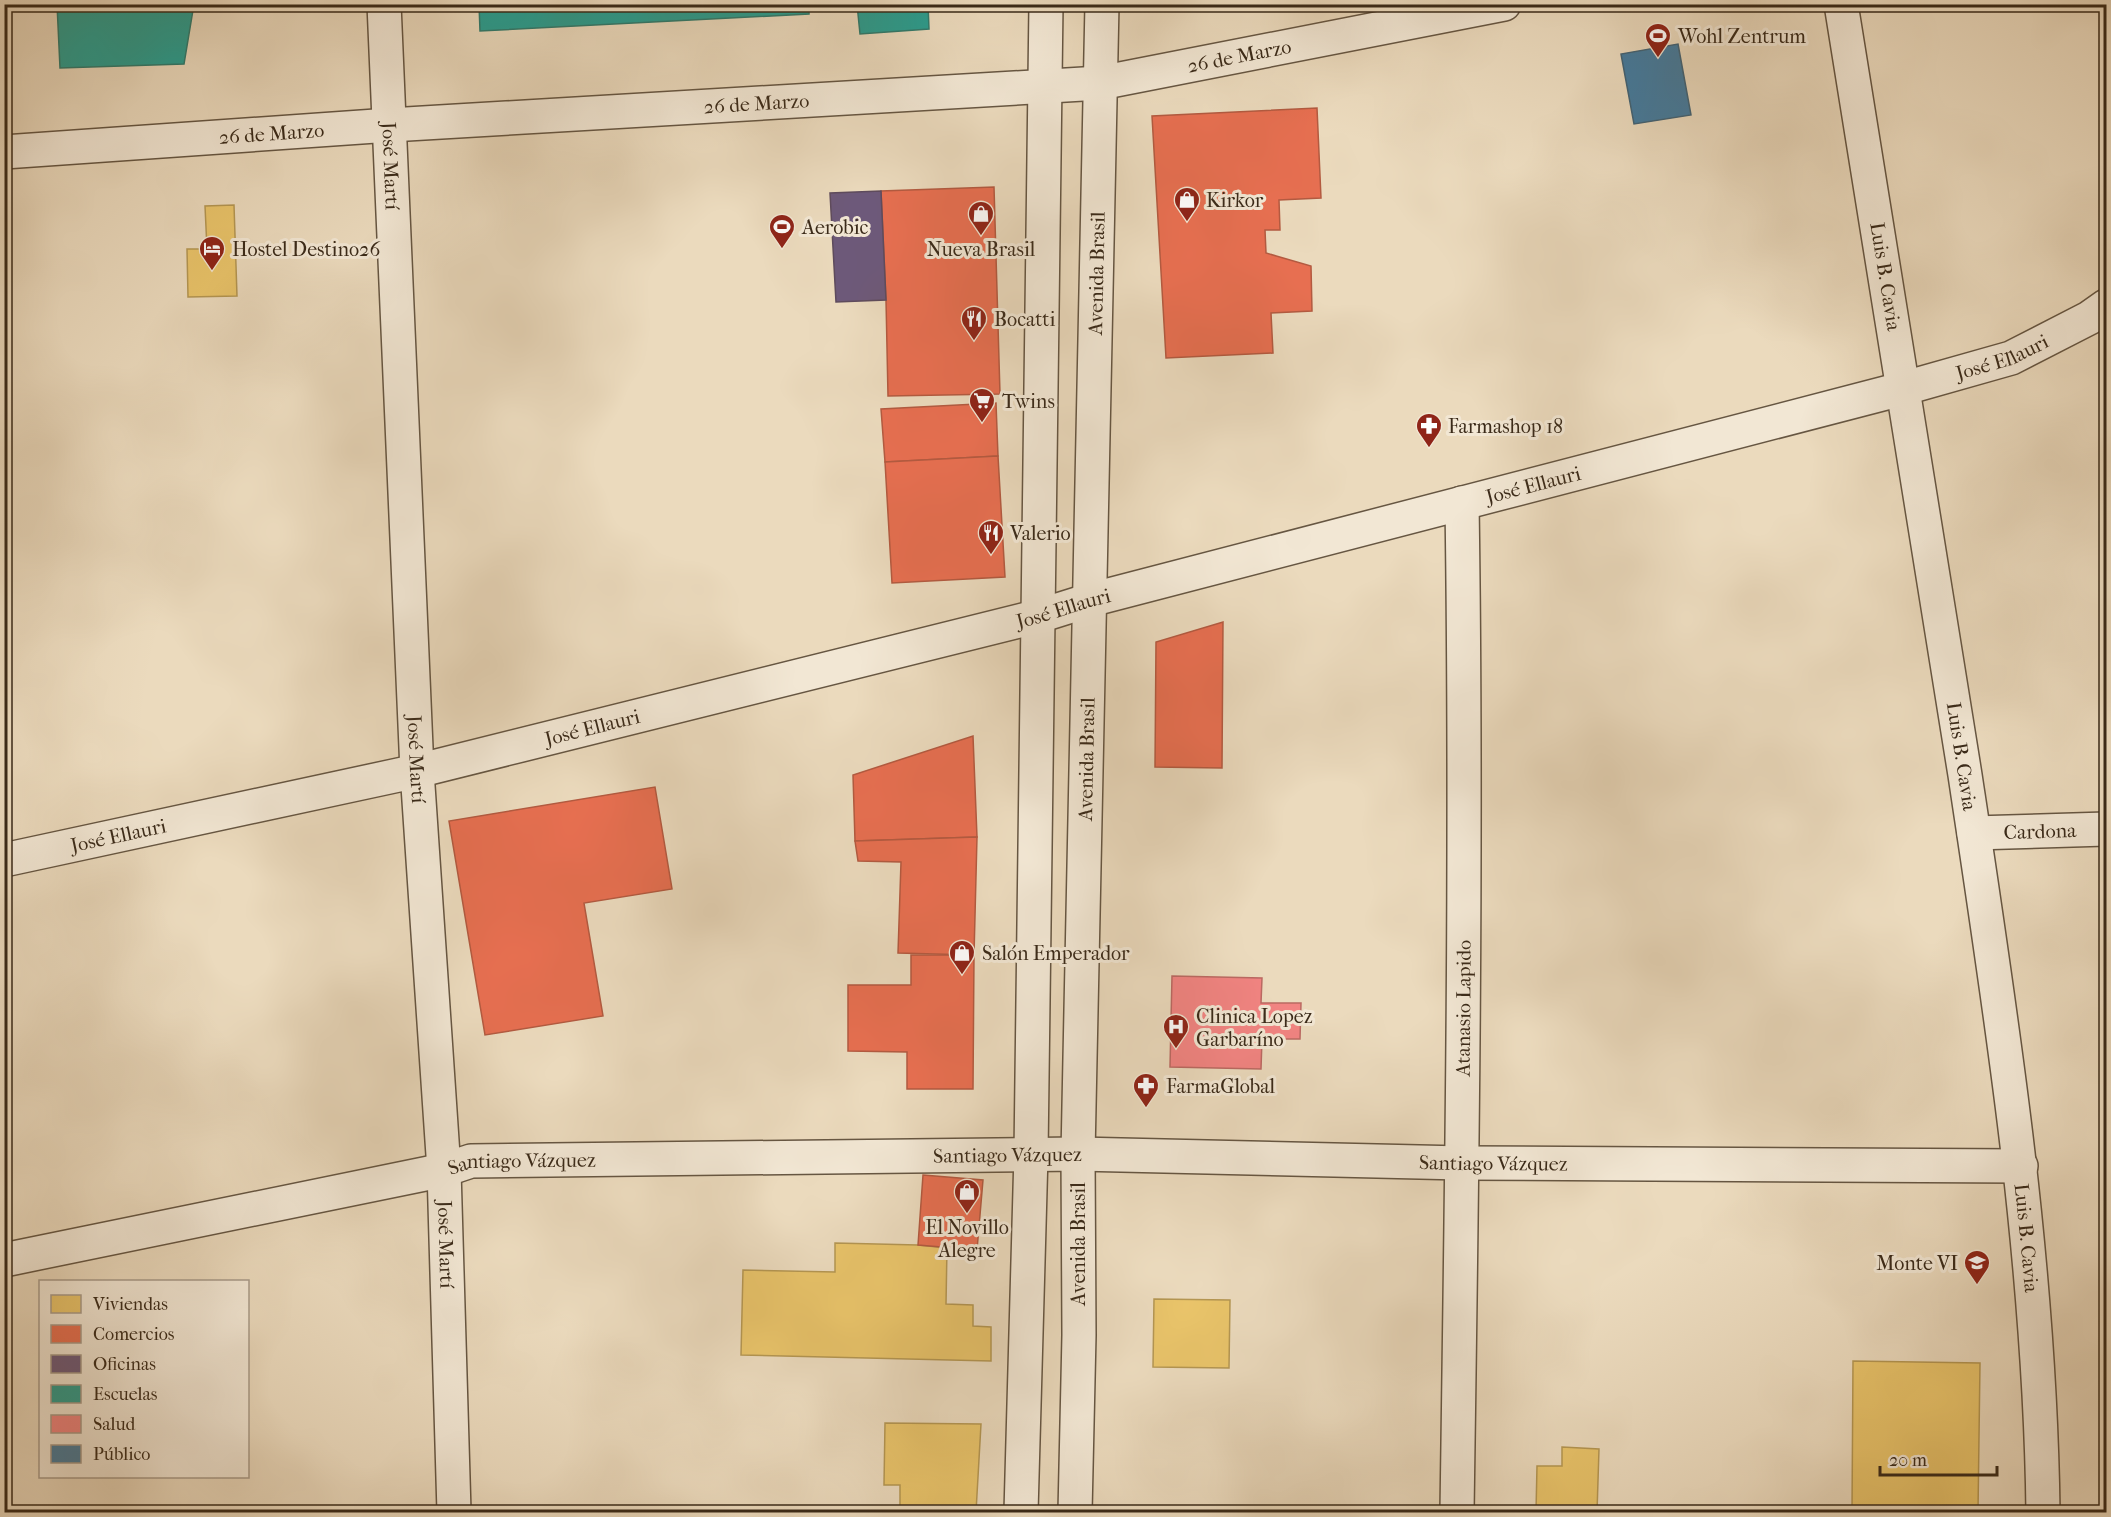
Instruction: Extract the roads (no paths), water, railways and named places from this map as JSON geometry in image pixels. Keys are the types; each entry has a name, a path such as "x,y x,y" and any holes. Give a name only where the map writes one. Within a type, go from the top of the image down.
{"street":[{"name":"José Martí","path":"384,4 417,771 444,1170 454,1512"},
{"path":"1021,1512 1031,1155 1046,4"},
{"name":"Avenida Brasil","path":"1075,1512 1079,1335 1078,1154 1102,4"},
{"name":"26 de Marzo","path":"4,152 390,125 1100,83 1504,4"},
{"name":"Luis B. Cavia","path":"1841,4 1905,387 1974,834 2021,1166 2042,1425 2043,1512"},
{"name":"José Ellauri","path":"4,860 417,771 1039,616 1090,600 2011,358 2089,318 2106,306"},
{"name":"Atanasio Lapido","path":"1457,1512 1465,702 1462,503"},
{"name":"Cardona","path":"1974,834 2106,830"},
{"name":"Santiago Vázquez","path":"4,1260 444,1170 471,1161 1078,1154 1462,1163 2021,1166"}],"place":[{"name":"Wohl Zentrum","path":"1658,59"},
{"name":"Kirkor","path":"1187,223"},
{"name":"Nueva Brasil","path":"981,237"},
{"name":"Aerobic","path":"782,250"},
{"name":"Hostel Destino26","path":"212,272"},
{"name":"Bocatti","path":"974,342"},
{"name":"Twins","path":"982,424"},
{"name":"Farmashop 18","path":"1429,449"},
{"name":"Valerio","path":"991,556"},
{"name":"Salón Emperador","path":"962,976"},
{"name":"Clinica Lopez Garbaríno","path":"1176,1050"},
{"name":"FarmaGlobal","path":"1146,1109"},
{"name":"El Novillo Alegre","path":"967,1215"},
{"name":"Monte VI","path":"1977,1286"}]}
